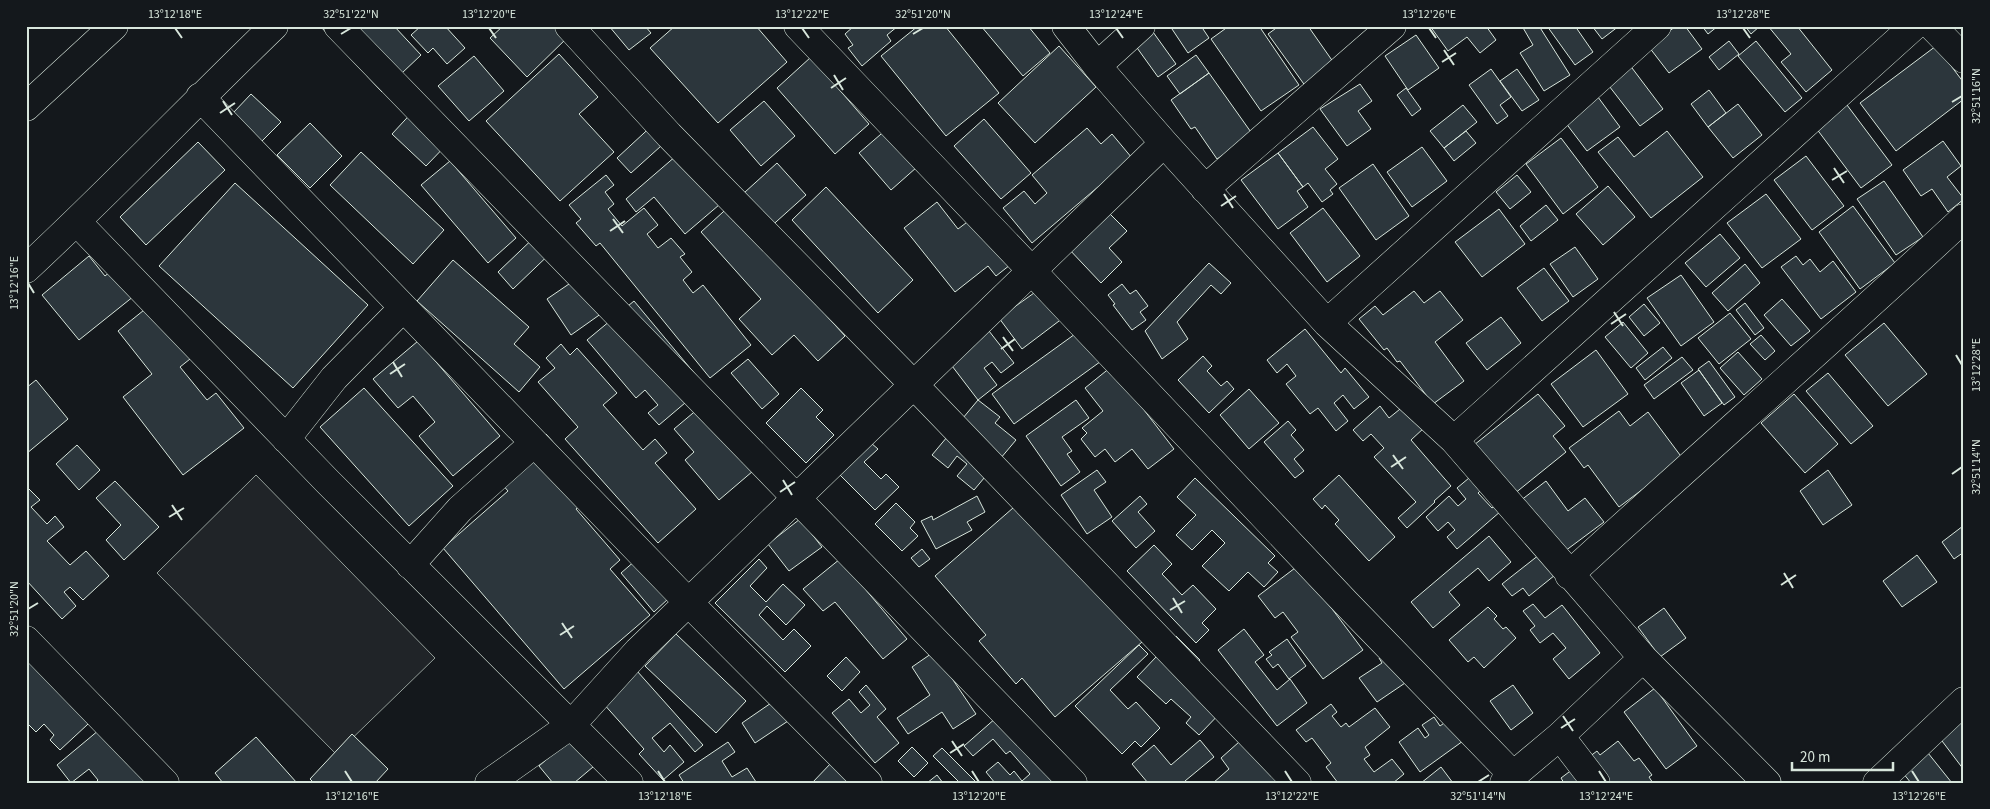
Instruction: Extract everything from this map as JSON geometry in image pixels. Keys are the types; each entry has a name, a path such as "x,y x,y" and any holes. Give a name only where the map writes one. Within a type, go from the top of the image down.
{"main road":[{"path":"26,107 114,26"},
{"path":"26,269 77,222 200,97 274,26"},
{"path":"338,26 1074,783"},
{"path":"569,26 669,135 914,385 1298,783"},
{"path":"798,26 1032,270 1346,603 1508,779 1560,736 1643,658"},
{"path":"1066,26 1096,66 1327,323 1454,440 1569,575 1643,658 1692,705 1766,783"},
{"path":"1096,66 1141,26"},
{"path":"1205,189 1392,26"},
{"path":"1327,323 1656,26"},
{"path":"1454,440 1914,26"},
{"path":"1932,26 1964,59"},
{"path":"200,97 689,603 868,783"},
{"path":"489,783 571,725 638,651 1164,143"},
{"path":"1569,575 1688,466 1854,320 1964,218"},
{"path":"77,222 286,439 629,783"},
{"path":"286,439 334,378 403,308"},
{"path":"410,565 460,509 534,443"},
{"path":"26,640 165,783"},
{"path":"1877,783 1964,701"},
{"path":"1560,736 1596,783"}],"shaded area":[{"path":"256,475 435,658 336,754 157,573"}],"building":[{"path":"320,26 394,26 421,55 382,92"},
{"path":"421,26 445,26 465,48 447,64 433,48 428,53 411,35"},
{"path":"503,26 561,26 570,35 527,77 490,38"},
{"path":"609,26 645,26 651,33 629,50"},
{"path":"675,26 756,26 787,62 718,123 650,48"},
{"path":"854,26 898,26 887,35 891,41 862,66 848,48 853,45 845,34"},
{"path":"918,26 945,26 999,93 946,136 881,56"},
{"path":"981,26 1028,26 1050,53 1023,76"},
{"path":"1170,26 1201,26 1209,38 1188,53"},
{"path":"1229,26 1259,26 1299,85 1261,111 1211,39"},
{"path":"1279,26 1308,26 1336,66 1306,87 1268,34"},
{"path":"1430,26 1486,26 1496,40 1480,53 1467,37 1448,51"},
{"path":"1522,26 1539,26 1570,75 1544,91 1520,53 1533,45"},
{"path":"1547,26 1575,26 1593,52 1575,65"},
{"path":"1592,26 1619,26 1602,39"},
{"path":"1676,26 1685,26 1702,49 1669,73 1649,47"},
{"path":"1702,26 1718,26 1708,34"},
{"path":"1745,26 1760,26 1751,34"},
{"path":"1768,26 1797,26 1832,70 1806,92 1781,62 1791,54"},
{"path":"1153,32 1176,64 1158,77 1135,45"},
{"path":"1416,35 1439,68 1408,90 1385,56"},
{"path":"1729,41 1739,54 1719,70 1709,57"},
{"path":"1756,41 1802,98 1785,112 1738,56"},
{"path":"1059,46 1096,87 1035,143 998,103"},
{"path":"1936,46 1964,83 1964,99 1896,151 1860,103"},
{"path":"559,54 598,97 579,114 614,152 560,201 486,121"},
{"path":"1196,55 1209,73 1180,94 1167,76"},
{"path":"474,56 504,91 469,121 438,86"},
{"path":"811,57 869,124 835,154 777,88"},
{"path":"1629,64 1663,109 1640,126 1606,82"},
{"path":"1491,69 1511,97 1500,105 1508,116 1497,124 1469,85"},
{"path":"1517,69 1539,100 1522,111 1500,81"},
{"path":"1209,73 1253,135 1217,159 1195,127 1191,129 1171,100"},
{"path":"1360,84 1372,101 1358,111 1371,129 1347,146 1320,109"},
{"path":"1406,88 1421,109 1412,116 1397,95"},
{"path":"1709,90 1726,113 1708,127 1691,104"},
{"path":"1595,93 1620,127 1587,151 1562,118"},
{"path":"251,94 281,122 262,141 233,113"},
{"path":"764,101 795,136 761,166 730,130"},
{"path":"1738,104 1762,135 1733,158 1708,127"},
{"path":"1463,105 1477,122 1444,148 1430,131"},
{"path":"1847,105 1892,165 1861,188 1816,128"},
{"path":"417,107 452,139 426,166 392,134"},
{"path":"902,116 934,152 891,190 859,153"},
{"path":"984,119 1031,173 1001,199 954,146"},
{"path":"657,121 671,137 631,173 617,158"},
{"path":"310,123 342,156 310,188 277,155"},
{"path":"1313,127 1338,159 1325,169 1337,184 1330,190 1333,194 1322,202 1308,183 1303,187 1278,153"},
{"path":"1087,128 1101,144 1112,134 1132,158 1032,243 1003,208 1024,191 1035,204 1047,193 1032,175"},
{"path":"1466,131 1476,143 1454,161 1444,148"},
{"path":"1667,131 1703,177 1651,218 1598,152 1618,137 1634,157"},
{"path":"1561,138 1598,187 1563,214 1526,164"},
{"path":"1943,141 1961,166 1947,177 1964,199 1948,212 1932,189 1921,196 1903,170"},
{"path":"198,142 225,170 146,245 120,217"},
{"path":"691,143 733,193 685,234 654,197 636,212 626,199"},
{"path":"1422,147 1447,181 1412,207 1387,172"},
{"path":"361,152 444,230 413,264 330,185"},
{"path":"1278,153 1303,187 1297,191 1308,207 1278,229 1241,180"},
{"path":"1806,156 1844,206 1812,230 1774,180"},
{"path":"450,161 516,238 488,263 421,185"},
{"path":"777,163 806,195 757,239 845,336 818,361 794,335 772,355 739,319 761,299 701,232"},
{"path":"1373,164 1409,216 1376,240 1339,188"},
{"path":"606,175 614,185 605,192 614,204 608,209 622,226 644,208 658,225 647,234 658,248 671,238 685,254 680,257 692,272 683,280 693,293 703,285 751,345 710,378 600,243 596,246 576,223 581,219 569,205"},
{"path":"1517,175 1531,192 1510,209 1496,192"},
{"path":"1884,181 1923,237 1896,255 1857,199"},
{"path":"235,183 368,305 293,388 159,266"},
{"path":"1608,186 1635,217 1603,245 1576,214"},
{"path":"826,187 913,280 878,313 792,220"},
{"path":"1766,194 1801,239 1762,268 1727,223"},
{"path":"937,202 958,229 987,207 1024,254 996,276 988,266 955,292 904,228"},
{"path":"1546,205 1558,220 1531,241 1520,226"},
{"path":"1853,206 1895,263 1860,289 1819,232"},
{"path":"1323,208 1360,256 1327,282 1290,233"},
{"path":"1499,209 1525,244 1482,277 1455,242"},
{"path":"1106,210 1127,231 1109,248 1122,262 1101,283 1067,247"},
{"path":"542,230 558,246 513,289 498,272"},
{"path":"1720,234 1740,258 1706,287 1685,263"},
{"path":"1575,247 1598,279 1573,297 1550,264"},
{"path":"89,256 105,276 117,266 139,292 79,340 42,295"},
{"path":"1796,256 1803,265 1810,259 1820,272 1833,261 1856,292 1821,319 1781,267"},
{"path":"453,260 529,327 514,344 540,367 519,392 417,301"},
{"path":"1209,263 1231,283 1221,294 1211,285 1177,322 1188,339 1162,359 1145,331"},
{"path":"1745,264 1760,283 1728,311 1712,293"},
{"path":"1544,268 1569,301 1542,321 1517,288"},
{"path":"588,271 612,306 571,335 547,299"},
{"path":"1681,275 1714,322 1681,346 1647,298"},
{"path":"1122,284 1130,294 1136,290 1148,306 1140,312 1146,320 1132,330 1113,305 1115,304 1108,295"},
{"path":"1041,288 1063,318 1022,349 999,318"},
{"path":"1414,291 1424,303 1440,291 1463,320 1435,342 1464,381 1433,404 1400,361 1397,362 1387,348 1384,350 1359,319 1375,306 1383,315"},
{"path":"1782,299 1810,331 1791,346 1764,315"},
{"path":"634,301 705,386 659,425 648,413 658,405 645,390 636,398 587,340"},
{"path":"1745,303 1764,328 1755,335 1736,310"},
{"path":"1644,304 1660,323 1644,336 1629,317"},
{"path":"149,306 190,359 180,367 207,400 216,393 244,428 183,475 123,397 152,374 118,331"},
{"path":"1730,313 1751,339 1719,364 1698,338"},
{"path":"1501,317 1521,343 1487,370 1466,343"},
{"path":"1623,322 1648,353 1631,368 1605,337"},
{"path":"1884,323 1927,374 1888,406 1845,355"},
{"path":"1082,329 1104,359 1014,424 992,394"},
{"path":"1305,329 1341,373 1345,368 1369,397 1354,409 1343,395 1334,403 1348,421 1336,431 1318,408 1310,414 1286,384 1296,376 1287,364 1277,373 1267,360"},
{"path":"989,331 1014,363 1001,373 992,362 984,368 997,385 978,400 949,362"},
{"path":"1761,335 1775,351 1765,360 1750,344"},
{"path":"418,341 500,436 453,476 419,436 435,422 413,396 398,408 373,379"},
{"path":"561,344 570,355 577,348 617,393 603,405 643,450 655,439 667,453 655,463 696,509 658,543 565,439 578,427 538,382 555,368 546,358"},
{"path":"1663,347 1672,358 1645,380 1636,368"},
{"path":"1596,350 1628,394 1583,427 1551,384"},
{"path":"1738,352 1762,379 1744,395 1720,368"},
{"path":"1203,356 1212,366 1207,371 1221,386 1227,381 1234,389 1209,413 1178,380"},
{"path":"1682,357 1693,370 1654,399 1644,385"},
{"path":"748,359 779,394 762,409 731,373"},
{"path":"1709,361 1735,397 1724,405 1698,369"},
{"path":"1111,367 1174,449 1148,469 1132,449 1115,462 1105,449 1095,457 1081,439 1087,433 1082,428 1103,411 1085,388"},
{"path":"1699,370 1722,403 1704,416 1681,383"},
{"path":"1828,373 1873,426 1851,444 1806,391"},
{"path":"36,380 68,419 26,454 26,388"},
{"path":"364,388 453,486 409,526 320,427"},
{"path":"801,388 823,410 816,417 834,435 806,463 766,423"},
{"path":"1249,389 1279,423 1249,449 1220,415"},
{"path":"1538,394 1565,426 1553,436 1566,452 1514,494 1474,445"},
{"path":"1794,394 1838,444 1805,473 1761,423"},
{"path":"978,400 1000,417 995,423 1016,440 974,490 957,476 967,464 957,456 948,468 932,455"},
{"path":"1076,400 1089,418 1062,437 1072,451 1067,454 1080,472 1061,486 1026,436"},
{"path":"1405,405 1425,427 1411,440 1451,486 1407,528 1398,518 1416,502 1374,457 1384,448 1371,434 1363,441 1353,430 1380,406 1389,418"},
{"path":"699,408 753,471 719,500 685,460 694,452 674,429"},
{"path":"1619,411 1630,426 1648,412 1683,459 1619,507 1588,465 1584,468 1569,448"},
{"path":"1288,421 1296,430 1291,435 1304,450 1294,459 1304,471 1295,478 1264,442"},
{"path":"546,434 597,492 576,509 620,560 610,569 650,615 564,689 443,548 508,491 496,477"},
{"path":"871,443 878,449 864,462 881,479 886,474 899,487 875,510 839,474"},
{"path":"77,445 100,470 79,490 56,464"},
{"path":"1097,470 1106,482 1094,490 1112,517 1087,534 1061,495"},
{"path":"1828,470 1852,505 1823,525 1800,491"},
{"path":"1475,473 1486,486 1478,493 1492,508 1496,505 1501,511 1457,549 1447,537 1455,530 1448,522 1438,531 1426,517 1449,496 1458,506 1466,499 1457,488"},
{"path":"1339,475 1395,537 1369,561 1335,524 1339,520 1325,505 1322,509 1313,499"},
{"path":"1195,478 1275,556 1268,563 1278,572 1264,587 1248,572 1229,591 1202,566 1225,543 1212,530 1192,550 1176,535 1196,515 1177,497"},
{"path":"115,481 159,527 124,560 106,540 121,525 96,498"},
{"path":"1546,481 1568,511 1585,498 1604,522 1561,554 1520,501"},
{"path":"26,486 40,500 31,507 47,524 55,516 64,527 47,541 70,565 86,551 109,576 83,600 70,587 64,592 76,606 62,619 26,580"},
{"path":"977,496 985,512 967,522 972,530 936,549 921,521 932,516 933,520"},
{"path":"1140,496 1147,504 1138,512 1155,531 1136,548 1112,521"},
{"path":"1021,501 1142,642 1055,717 1022,678 1016,684 979,641 986,635 935,576"},
{"path":"896,503 915,522 910,528 918,536 902,551 875,524"},
{"path":"800,519 822,547 789,571 768,544"},
{"path":"1963,526 1964,552 1954,559 1942,542"},
{"path":"1489,536 1511,562 1489,581 1478,568 1449,592 1460,605 1433,628 1411,602"},
{"path":"1154,545 1172,564 1162,574 1182,595 1193,585 1216,609 1202,623 1209,630 1196,643 1127,571"},
{"path":"922,549 930,559 919,567 911,558"},
{"path":"1544,551 1560,571 1529,596 1523,588 1512,596 1502,584"},
{"path":"1917,555 1937,582 1902,607 1883,581"},
{"path":"759,559 767,568 750,586 766,602 783,584 805,605 786,625 767,606 759,615 783,640 794,629 811,646 785,672 715,603"},
{"path":"840,559 907,639 883,659 835,602 823,611 803,589"},
{"path":"636,560 669,598 654,612 621,573"},
{"path":"1299,565 1363,650 1323,679 1291,637 1298,632 1283,612 1275,618 1258,596"},
{"path":"1533,604 1545,618 1562,605 1600,653 1569,679 1553,659 1566,648 1553,633 1540,643 1530,630 1535,626 1523,611"},
{"path":"1488,607 1497,616 1494,619 1503,629 1506,627 1516,638 1484,668 1474,657 1468,662 1449,640"},
{"path":"1664,608 1686,638 1660,657 1638,627"},
{"path":"1244,629 1264,655 1255,662 1277,690 1290,679 1307,703 1277,726 1218,650"},
{"path":"26,633 101,712 60,750 50,740 54,735 44,724 36,732 26,722"},
{"path":"676,634 746,701 716,733 645,666"},
{"path":"1176,636 1200,660 1189,672 1226,707 1199,735 1186,723 1191,717 1171,699 1166,704 1137,677"},
{"path":"1287,639 1306,666 1289,679 1278,664 1273,668 1266,659 1272,655 1269,652"},
{"path":"1139,645 1148,654 1110,690 1128,709 1136,702 1160,728 1141,747 1135,741 1122,754 1075,706"},
{"path":"941,647 949,674 976,714 953,729 942,712 908,734 897,718 930,695 912,667"},
{"path":"1381,656 1408,681 1377,702 1359,678 1382,663 1379,658"},
{"path":"846,657 860,672 842,691 827,676"},
{"path":"637,671 703,745 695,752 670,723 652,738 664,752 670,745 684,762 663,780 639,754 644,749 602,702"},
{"path":"866,685 886,709 877,717 899,743 875,763 832,713 849,699 861,713 870,705 859,692"},
{"path":"1513,685 1533,713 1511,730 1490,701"},
{"path":"1655,688 1697,746 1666,769 1624,712"},
{"path":"774,701 788,721 755,743 742,723"},
{"path":"1331,704 1337,712 1332,716 1341,727 1346,723 1349,727 1375,708 1390,727 1365,747 1370,755 1364,759 1374,772 1392,759 1404,774 1393,783 1338,783 1326,767 1331,763 1312,738 1306,742 1296,730"},
{"path":"1005,710 1067,783 995,783 986,772 998,762 1010,775 1014,771 1022,781 1030,774 1010,751 1006,754 993,739 973,756 964,746"},
{"path":"117,715 172,783 95,783 98,780 89,769 71,783 57,765"},
{"path":"1434,717 1440,726 1447,721 1463,741 1420,772 1399,742 1418,728 1425,738 1429,735 1422,725"},
{"path":"1964,718 1964,770 1939,737"},
{"path":"583,728 606,756 574,783 553,783 539,766"},
{"path":"352,734 388,769 375,783 314,783 310,779"},
{"path":"1248,734 1292,783 1213,783 1229,769 1221,758"},
{"path":"256,737 297,783 223,783 215,773"},
{"path":"1200,740 1214,757 1185,781 1186,783 1148,783 1132,764 1154,745 1171,765"},
{"path":"1618,741 1634,761 1639,758 1652,775 1649,777 1653,783 1564,783 1561,778 1597,751 1600,755"},
{"path":"728,742 735,752 722,761 732,777 747,768 756,782 684,783 679,775"},
{"path":"912,747 928,763 914,777 898,761"},
{"path":"942,748 977,783 960,783 933,756"},
{"path":"1928,753 1952,783 1911,783 1903,773"},
{"path":"832,762 853,783 812,783"},
{"path":"1441,767 1453,783 1421,783"},
{"path":"937,775 943,783 927,783"}]}
